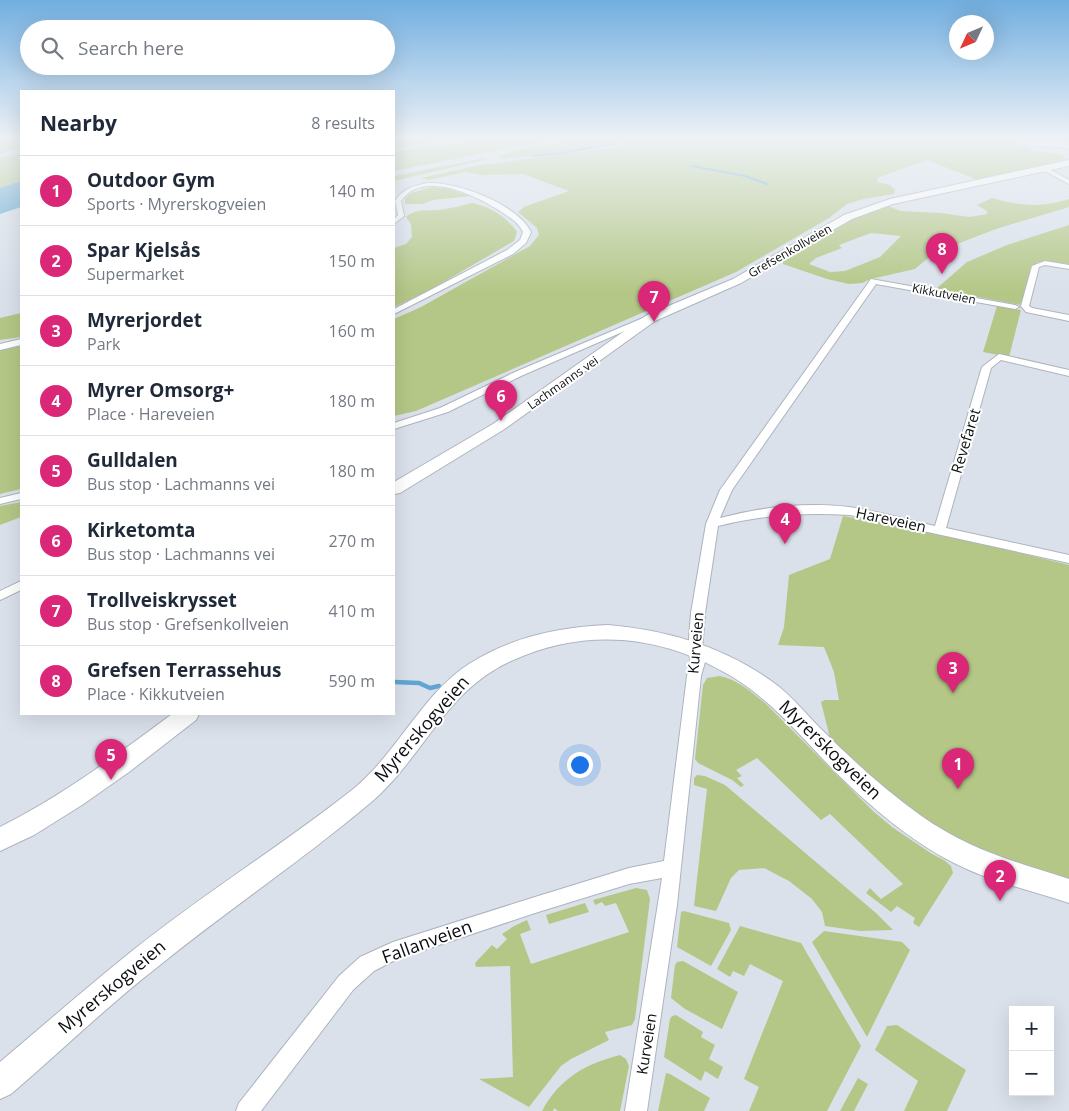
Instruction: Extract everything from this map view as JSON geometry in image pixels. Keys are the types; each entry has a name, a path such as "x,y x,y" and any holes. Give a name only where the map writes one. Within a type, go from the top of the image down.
{"street":[{"path":"395,221 401,216 398,200 403,194 413,190"},
{"path":"395,311 510,252 523,241 527,232 524,225 484,199 465,190"},
{"name":"Grefsenkollveien","path":"651,318 736,281 843,220 890,202 947,190"},
{"path":"1069,267 1045,263 1036,266 1025,306 1029,310 1069,318"},
{"name":"Kikkutveien","path":"874,281 1015,307"},
{"name":"Kurveien","path":"636,1111 668,905 694,676 698,662 695,650 698,613 712,524 726,490 746,460 874,281"},
{"name":"Lachmanns vei","path":"395,487 498,427 632,329 651,318"},
{"path":"395,426 444,410 518,374 632,329"},
{"path":"0,347 20,342"},
{"name":"Revefaret","path":"940,530 987,367 999,358 1069,373"},
{"path":"0,500 20,496"},
{"name":"Hareveien","path":"712,524 742,516 780,511 825,509 856,512 1069,559"},
{"path":"0,596 20,586"},
{"name":"Myrerskogveien","path":"0,1083 143,960 362,796 392,764 449,694 474,671 532,643 578,632 611,630 660,637 681,643 747,674 767,689 884,804 912,824 969,858 1069,890"},
{"path":"0,840 76,795 187,715"},
{"name":"Fallanveien","path":"247,1111 346,983 367,964 393,951 534,905 629,876 671,868"}],"green space":[{"path":"422,190 451,190 470,196 433,200 422,204 405,204 405,198 411,193"},
{"path":"566,190 895,190 894,194 863,199 847,204 829,218 736,272 416,411 395,416 395,319 421,307 530,246 539,235 537,228 518,212 524,207 569,191"},
{"path":"992,198 1030,205 1049,204 1069,199 1069,207 996,229 934,253 915,269 871,279 862,283 849,284 827,279 783,264 783,260 853,218 883,204 901,211 941,213 969,217 987,214 987,211 977,205","holes":["871,233 901,236 880,257 845,271 830,272 809,264 816,258 842,248 839,245"]},
{"path":"472,203 491,210 503,217 517,232 514,241 428,291 395,307 395,248 406,244 412,237 411,224 406,217 419,211 451,208"},
{"path":"1069,225 1069,264 1037,262 1020,305 936,289 967,262 1007,245"},
{"path":"997,306 1021,310 1009,357 983,352"},
{"path":"20,313 20,337 0,340 0,318"},
{"path":"20,346 20,489 0,494 0,350"},
{"path":"20,502 20,517 0,525 0,506"},
{"path":"843,516 930,531 1069,565 1069,879 971,848 939,832 880,789 830,738 821,702 825,700 839,700 834,672 824,647 778,645 784,627 789,575 830,559"},
{"path":"720,676 738,683 765,703 873,811 892,827 951,866 953,873 919,927 913,923 915,918 897,906 891,912 866,893 870,888 881,899 903,884 830,814 821,820 757,758 736,770 742,776 737,778 744,785 741,787 732,780 698,763 695,759 703,685 707,678"},
{"path":"697,775 705,776 725,785 876,913 893,930 860,931 825,926 822,912 812,899 789,881 764,868 739,870 731,878 716,911 694,906 707,789 694,785 694,778"},
{"path":"636,888 647,890 650,899 635,1019 632,1025 605,1032 609,1040 561,1066 529,1107 479,1079 513,1077 510,966 476,967 475,963 492,945 497,949 507,939 502,934 527,920 531,930 520,934 531,964 629,932 616,903 605,906 602,902 595,905 593,900"},
{"path":"585,903 589,912 549,924 546,915"},
{"path":"684,911 729,923 731,930 711,966 677,947 681,912"},
{"path":"740,926 801,943 861,1046 827,1111 749,1111 759,1087 744,1079 783,981 750,964 744,976 733,971 730,977 717,969"},
{"path":"824,931 902,942 910,950 867,1037 812,942"},
{"path":"683,961 738,992 722,1029 685,1009 671,998 675,965 677,962"},
{"path":"676,1015 703,1032 701,1037 715,1045 709,1059 723,1067 718,1079 705,1071 701,1081 664,1057 670,1019"},
{"path":"897,1025 966,1070 947,1111 904,1111 918,1081 875,1050 887,1026"},
{"path":"620,1055 626,1059 629,1066 620,1111 558,1111 554,1108 553,1111 542,1111 549,1099 565,1081 585,1068"},
{"path":"666,1073 710,1098 704,1111 658,1111"},
{"path":"858,1078 868,1084 854,1111 840,1111"}],"water":[{"path":"0,190 20,190 20,207 0,214"}],"waterway":[{"path":"395,682 419,683 430,688 439,686"}],"place":[{"name":"Grefsen Terrassehus","path":"942,274"},
{"name":"Trollveiskrysset","path":"654,322"},
{"name":"Kirketomta","path":"501,421"},
{"name":"Myrer Omsorg+","path":"785,544"},
{"name":"Myrerjordet","path":"953,693"},
{"name":"Gulldalen","path":"111,780"},
{"name":"Outdoor Gym","path":"958,789"},
{"name":"Spar Kjelsås","path":"1000,901"}]}
